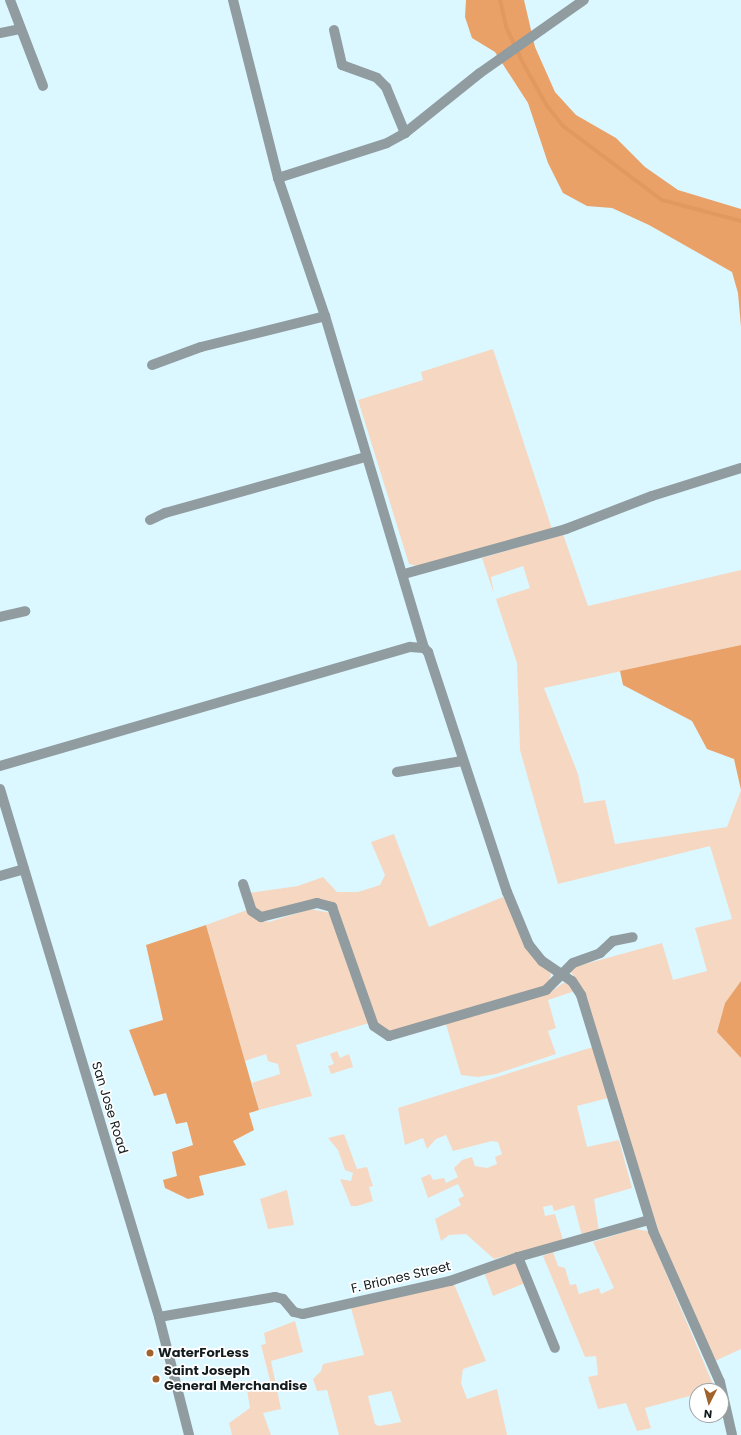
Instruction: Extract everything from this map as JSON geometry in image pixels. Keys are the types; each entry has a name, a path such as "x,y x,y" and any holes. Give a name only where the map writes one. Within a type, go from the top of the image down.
{"street":[{"path":"233,0 278,178 325,316 366,457 404,574 424,648 432,658 462,760 529,945 542,961 562,974 582,995 649,1220 720,1382 732,1435"},
{"path":"278,178 387,143 405,133 480,73 584,0"},
{"path":"7,4 20,29 43,86"},
{"path":"0,33 20,29"},
{"path":"334,30 342,65 377,78 386,87 405,133"},
{"path":"152,365 201,347 325,316"},
{"path":"150,520 165,513 366,457"},
{"path":"404,574 566,529 652,496 741,468"},
{"path":"0,617 25,611"},
{"path":"0,766 410,648 424,648"},
{"path":"397,772 462,760"},
{"name":"San Jose Road","path":"0,790 159,1317 189,1435"},
{"path":"0,876 24,869"},
{"path":"242,884 251,909 258,917 270,918 317,903 332,907 374,1026 384,1036 546,990 577,961 600,953 613,940 633,937"},
{"name":"F. Briones Street","path":"159,1317 275,1297 283,1299 294,1312 303,1314 450,1281 518,1257 649,1220"},
{"path":"518,1257 555,1348"}],"shaded area":[{"path":"466,0 524,0 535,47 555,92 576,115 616,138 645,167 678,190 741,209 741,327 738,293 732,272 649,225 612,208 587,206 563,193 548,163 528,103 495,52 472,38 465,17"},
{"path":"493,349 552,529 417,566 409,564 358,400 423,380 421,372"},
{"path":"563,534 588,606 741,570 741,645 544,688 578,774 584,803 605,800 615,844 727,827 741,790 741,981 725,1003 717,1032 741,1058 741,1349 715,1361 660,1236 582,989 571,972 574,967 662,943 673,980 707,971 695,928 732,919 710,846 558,884 520,750 517,663 496,599 530,588 523,566 491,577 494,594 482,558"},
{"path":"741,645 741,790 734,759 707,749 692,721 623,685 620,671"},
{"path":"394,834 429,927 503,897 551,974 548,985 395,1033 380,1029 334,904 273,914 257,912 249,893 298,886 323,877 337,892 358,892 380,885 385,875 371,842"},
{"path":"310,909 331,913 369,1023 296,1045 312,1096 259,1110 252,1083 280,1074 278,1064 268,1061 266,1054 245,1061 206,925 247,910 259,920 269,922"},
{"path":"206,925 259,1110 249,1113 254,1130 233,1141 246,1165 199,1176 204,1195 188,1199 165,1188 163,1180 177,1176 172,1152 193,1145 187,1122 176,1124 166,1093 154,1096 129,1030 163,1020 146,945"},
{"path":"741,981 741,1058 717,1032 725,1003"},
{"path":"563,983 568,983 575,991 548,1000 556,1028 548,1031 556,1054 496,1074 478,1077 461,1075 445,1021 548,994"},
{"path":"593,1047 608,1098 577,1106 587,1147 619,1140 632,1188 594,1199 599,1231 582,1236 574,1205 554,1211 552,1205 543,1207 545,1216 555,1214 563,1240 494,1259 466,1234 449,1235 441,1241 435,1219 461,1205 458,1199 464,1196 458,1184 428,1198 421,1178 430,1174 433,1180 444,1178 446,1183 458,1177 454,1168 462,1160 472,1157 475,1166 487,1168 497,1164 495,1157 502,1154 498,1142 492,1141 453,1151 446,1135 436,1139 427,1149 423,1138 405,1145 398,1108"},
{"path":"337,1051 340,1058 349,1054 353,1067 331,1074 328,1066 334,1064 330,1054"},
{"path":"344,1134 357,1169 367,1167 373,1186 369,1187 373,1201 357,1206 351,1206 340,1179 351,1181 353,1173 345,1170 338,1150 328,1138"},
{"path":"287,1190 294,1225 268,1229 260,1199"},
{"path":"635,1229 648,1231 712,1383 689,1383 689,1396 645,1408 651,1428 637,1431 626,1403 598,1409 588,1377 598,1375 596,1356 585,1357 543,1256 553,1252 558,1266 565,1268 570,1285 576,1284 579,1294 599,1288 601,1294 614,1288 593,1242"},
{"path":"513,1262 517,1264 525,1283 493,1296 484,1272"},
{"path":"454,1284 486,1361 463,1369 461,1383 467,1399 497,1389 507,1435 339,1435 327,1390 317,1391 313,1379 321,1371 323,1364 364,1355 351,1308","holes":["391,1391 401,1422 379,1426 375,1424 368,1396"]},
{"path":"295,1321 303,1352 271,1361 281,1409 263,1413 271,1435 232,1435 229,1423 250,1408 247,1390 271,1384 261,1345 266,1344 264,1333"}],"waterway":[{"path":"500,0 506,27 524,65 547,106 563,126 662,200 741,221"}],"place":[{"name":"WaterForLess","path":"150,1353"},
{"name":"Saint Joseph General Merchandise","path":"156,1379"}]}
